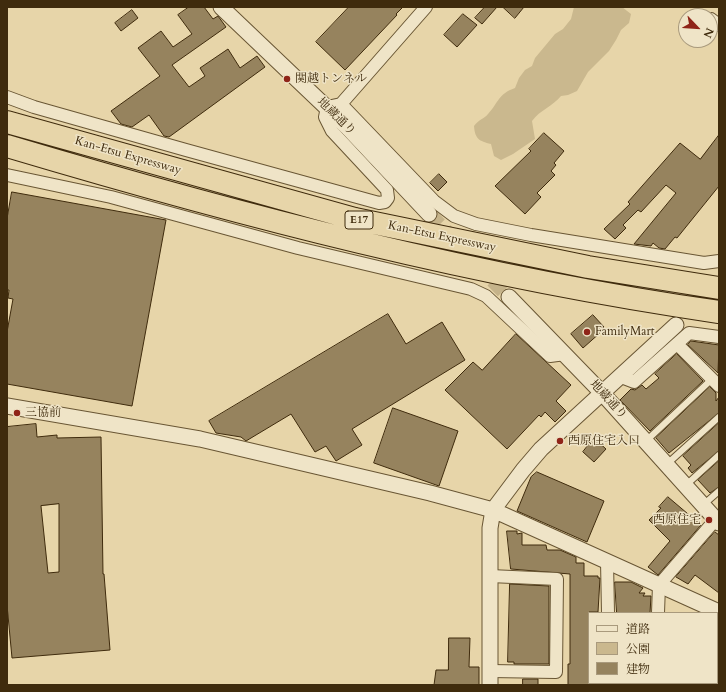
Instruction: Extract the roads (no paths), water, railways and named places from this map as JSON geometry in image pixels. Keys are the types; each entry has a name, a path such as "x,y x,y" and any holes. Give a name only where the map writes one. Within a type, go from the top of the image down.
{"highway":[{"name":"Kan-Etsu Expressway","path":"7,122 355,219 588,267 719,288"},
{"name":"Kan-Etsu Expressway","path":"7,146 138,185 342,239 464,267 596,292 719,312"},
{"path":"7,156 138,185"}],"street":[{"name":"地蔵通り","path":"221,7 334,106 429,214"},
{"path":"7,97 34,107 186,150 379,203 385,202 388,198 388,190 332,131 326,117 334,106 426,7"},
{"path":"334,106 434,201 454,216 476,224 603,248 704,262 719,261"},
{"path":"7,175 111,197 298,248 471,289 486,296 550,356 565,354"},
{"name":"地蔵通り","path":"509,297 603,394 718,521"},
{"path":"490,576 558,579 556,672 490,678 490,576 490,528 493,510 541,449 603,394 676,325"},
{"path":"621,377 634,382 689,333 719,338"},
{"path":"677,344 717,382"},
{"path":"7,406 200,439 430,493 493,510 607,561 712,611"},
{"path":"658,612 659,585 718,521"},
{"path":"607,561 608,612"}],"lane":[{"path":"646,441 717,382"},
{"path":"667,465 719,416"},
{"path":"685,486 719,454"},
{"path":"703,505 719,491"}],"tunnel":[{"path":"429,214 509,297"}],"place":[{"name":"関越トンネル","path":"287,79"},
{"name":"FamilyMart","path":"587,332"},
{"name":"三協前","path":"17,413"},
{"name":"西原住宅入口","path":"560,441"},
{"name":"西原住宅","path":"709,520"}]}
